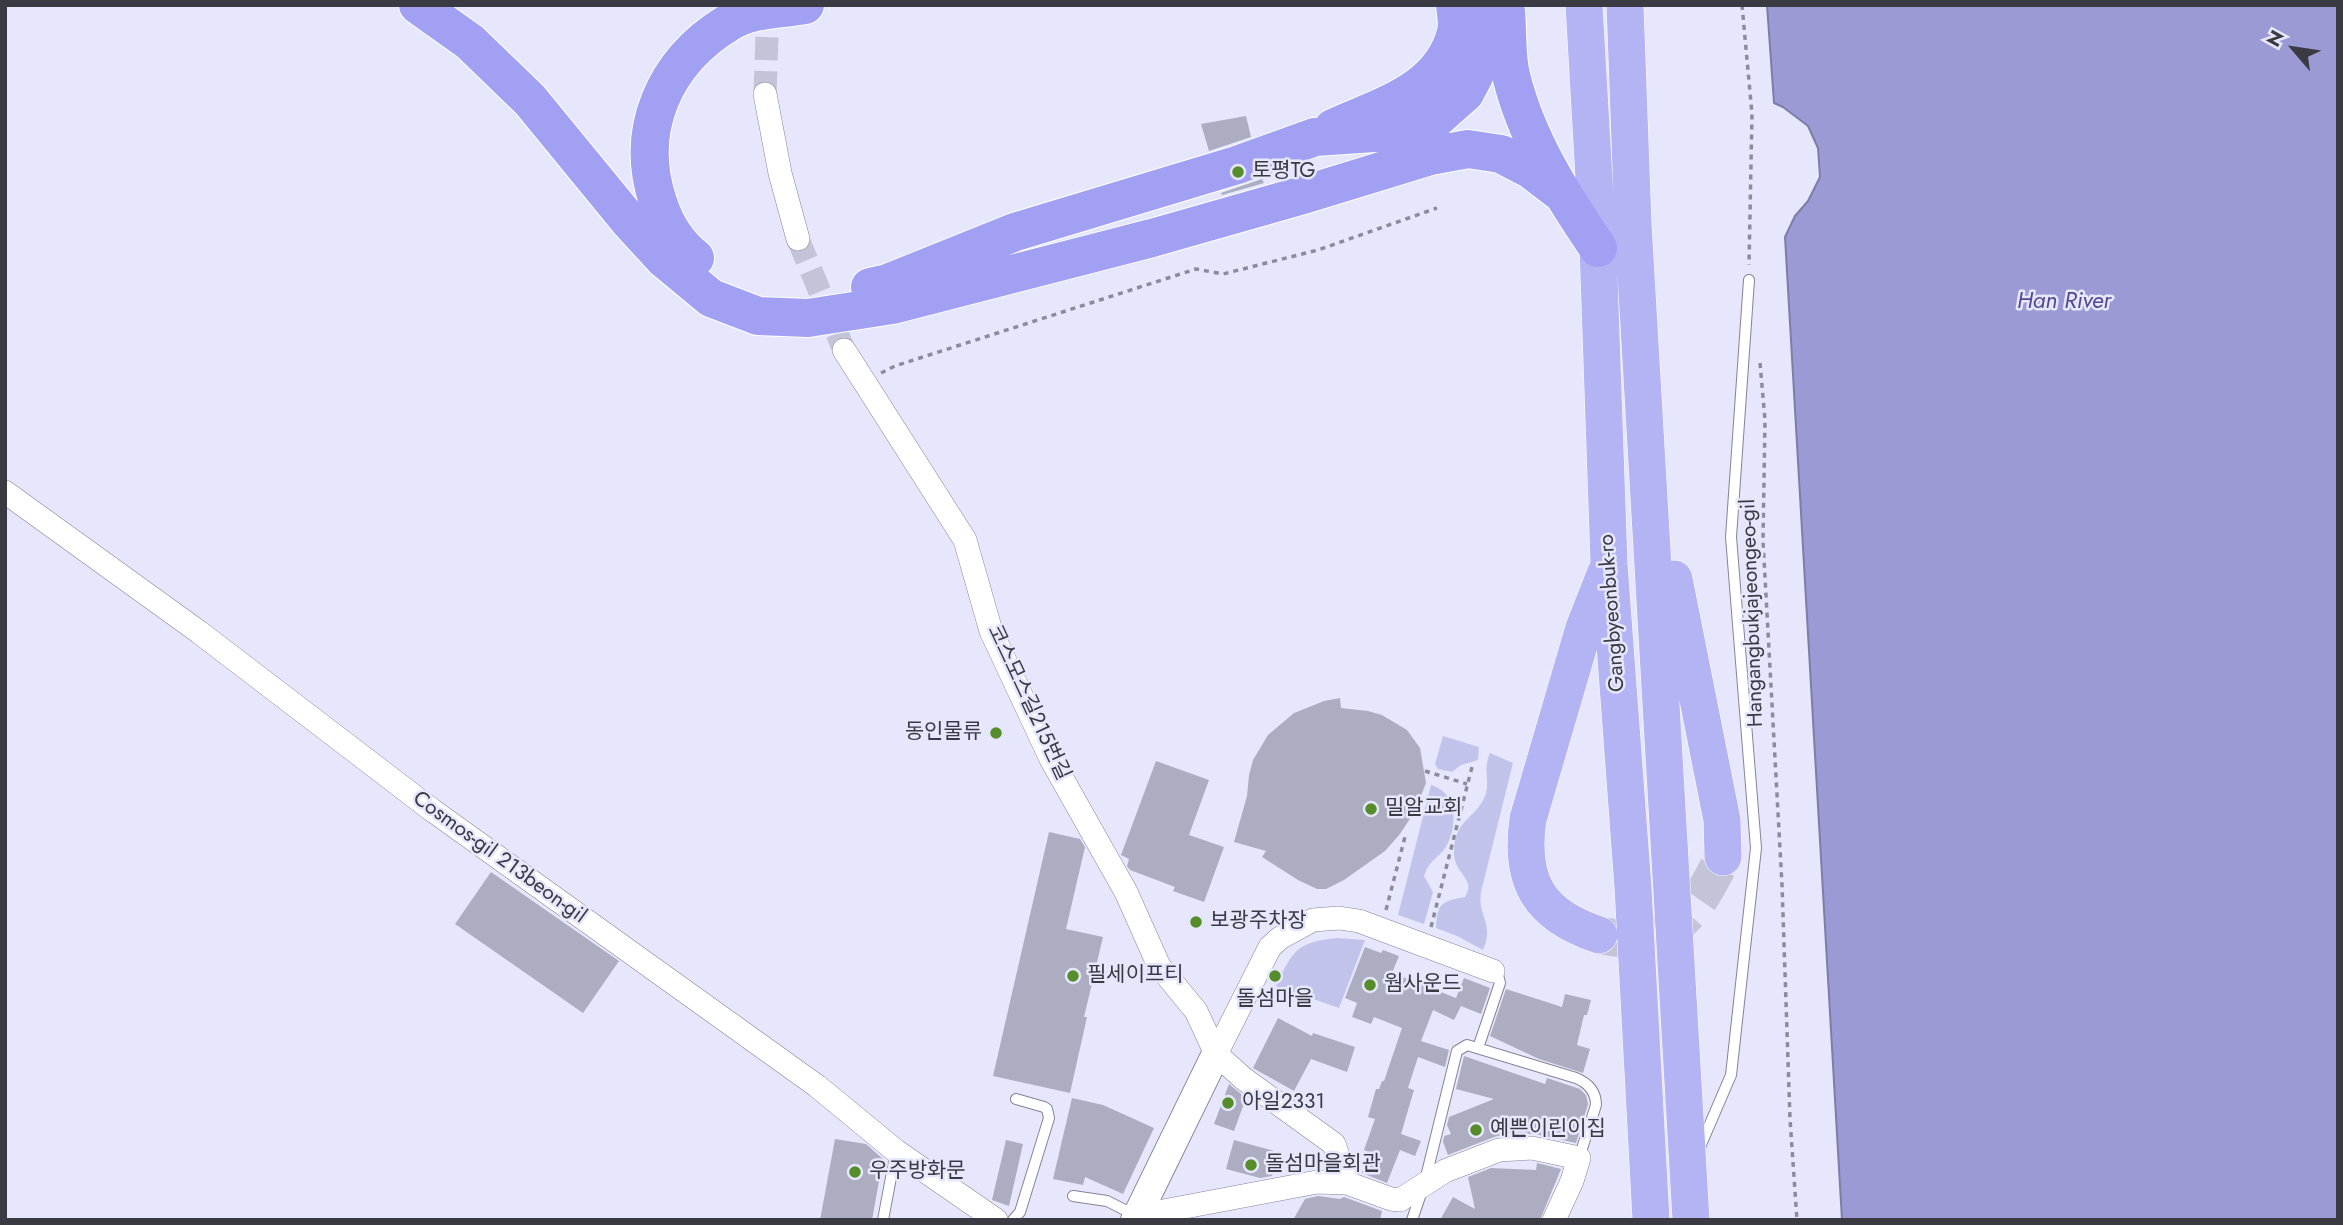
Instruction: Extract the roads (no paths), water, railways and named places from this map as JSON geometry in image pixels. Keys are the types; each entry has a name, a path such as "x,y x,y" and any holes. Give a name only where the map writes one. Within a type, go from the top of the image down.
{"highway":[{"path":"418,5 470,42 530,100 663,259 711,298 758,316 808,318 892,305 1152,238 1430,156 1468,149 1501,154 1530,169 1560,192"},
{"path":"805,5 786,9 768,8 748,13 727,23 692,52 674,72 661,96 652,123 649,152 651,181 663,218 681,247 720,278 757,293 782,297 826,295 888,283 1015,232 1237,165 1315,137 1410,94 1428,81 1445,59 1457,31 1455,5"},
{"path":"1315,137 1404,131 1430,124 1465,93 1474,76 1488,43 1492,5"},
{"path":"1506,5 1511,74 1531,132 1560,192 1598,247"},
{"name":"Gangbyeonbuk-ro","path":"1584,5 1598,247 1609,564 1633,888 1651,1220"},
{"name":"Gangbyeonbuk-ro","path":"1625,5 1633,209 1691,1220"},
{"path":"1646,439 1718,796 1723,857"},
{"path":"1599,935 1576,927 1558,916 1540,896 1527,869 1524,846 1528,819 1584,628 1609,564"}],"street":[{"path":"765,94 780,173 798,239"},
{"name":"코스모스길215번길","path":"844,350 964,540 991,631 1051,759 1126,892 1159,966 1196,1011 1216,1055 1244,1079 1329,1140 1340,1158 1346,1183"},
{"name":"Cosmos-gil 213beon-gil","path":"5,492 199,632 432,810 817,1086 896,1151 996,1220"},
{"path":"1136,1218 1270,947 1280,938 1313,920 1339,918 1359,921 1493,971"},
{"path":"1136,1218 1182,1213 1302,1185 1346,1183 1400,1200 1445,1171 1488,1153 1509,1148 1532,1148 1579,1158 1572,1181 1554,1220"}],"lane":[{"path":"1689,1172 1731,1075 1756,848 1731,537 1749,280"},
{"path":"1478,1048 1500,983 1498,975 1493,971"},
{"path":"1412,1220 1457,1051 1467,1045 1576,1078 1590,1086 1596,1097 1596,1105 1579,1158"},
{"path":"1013,1220 1020,1212 1049,1114 1044,1107 1016,1100"},
{"path":"883,1220 896,1151"},
{"path":"1073,1196 1107,1202 1136,1218"}],"water":[{"name":"Han River","path":"1767,5 2338,5 2338,1220 1842,1220 1785,237 1820,177 1818,148 1808,126 1774,103"}],"tunnel":[{"path":"765,94 768,5"},
{"path":"798,239 844,350"},
{"path":"1604,936 1628,939 1648,937 1665,932 1679,923 1702,895 1723,857"}],"place":[{"name":"토평TG","path":"1238,172"},
{"name":"동인물류","path":"996,733"},
{"name":"밀알교회","path":"1371,809"},
{"name":"보광주차장","path":"1196,922"},
{"name":"필세이프티","path":"1073,976"},
{"name":"돌섬마을","path":"1275,976"},
{"name":"웜사운드","path":"1370,985"},
{"name":"아일2331","path":"1228,1103"},
{"name":"예쁜이린이집","path":"1476,1130"},
{"name":"돌섬마을회관","path":"1251,1165"},
{"name":"우주방화문","path":"855,1172"}]}
